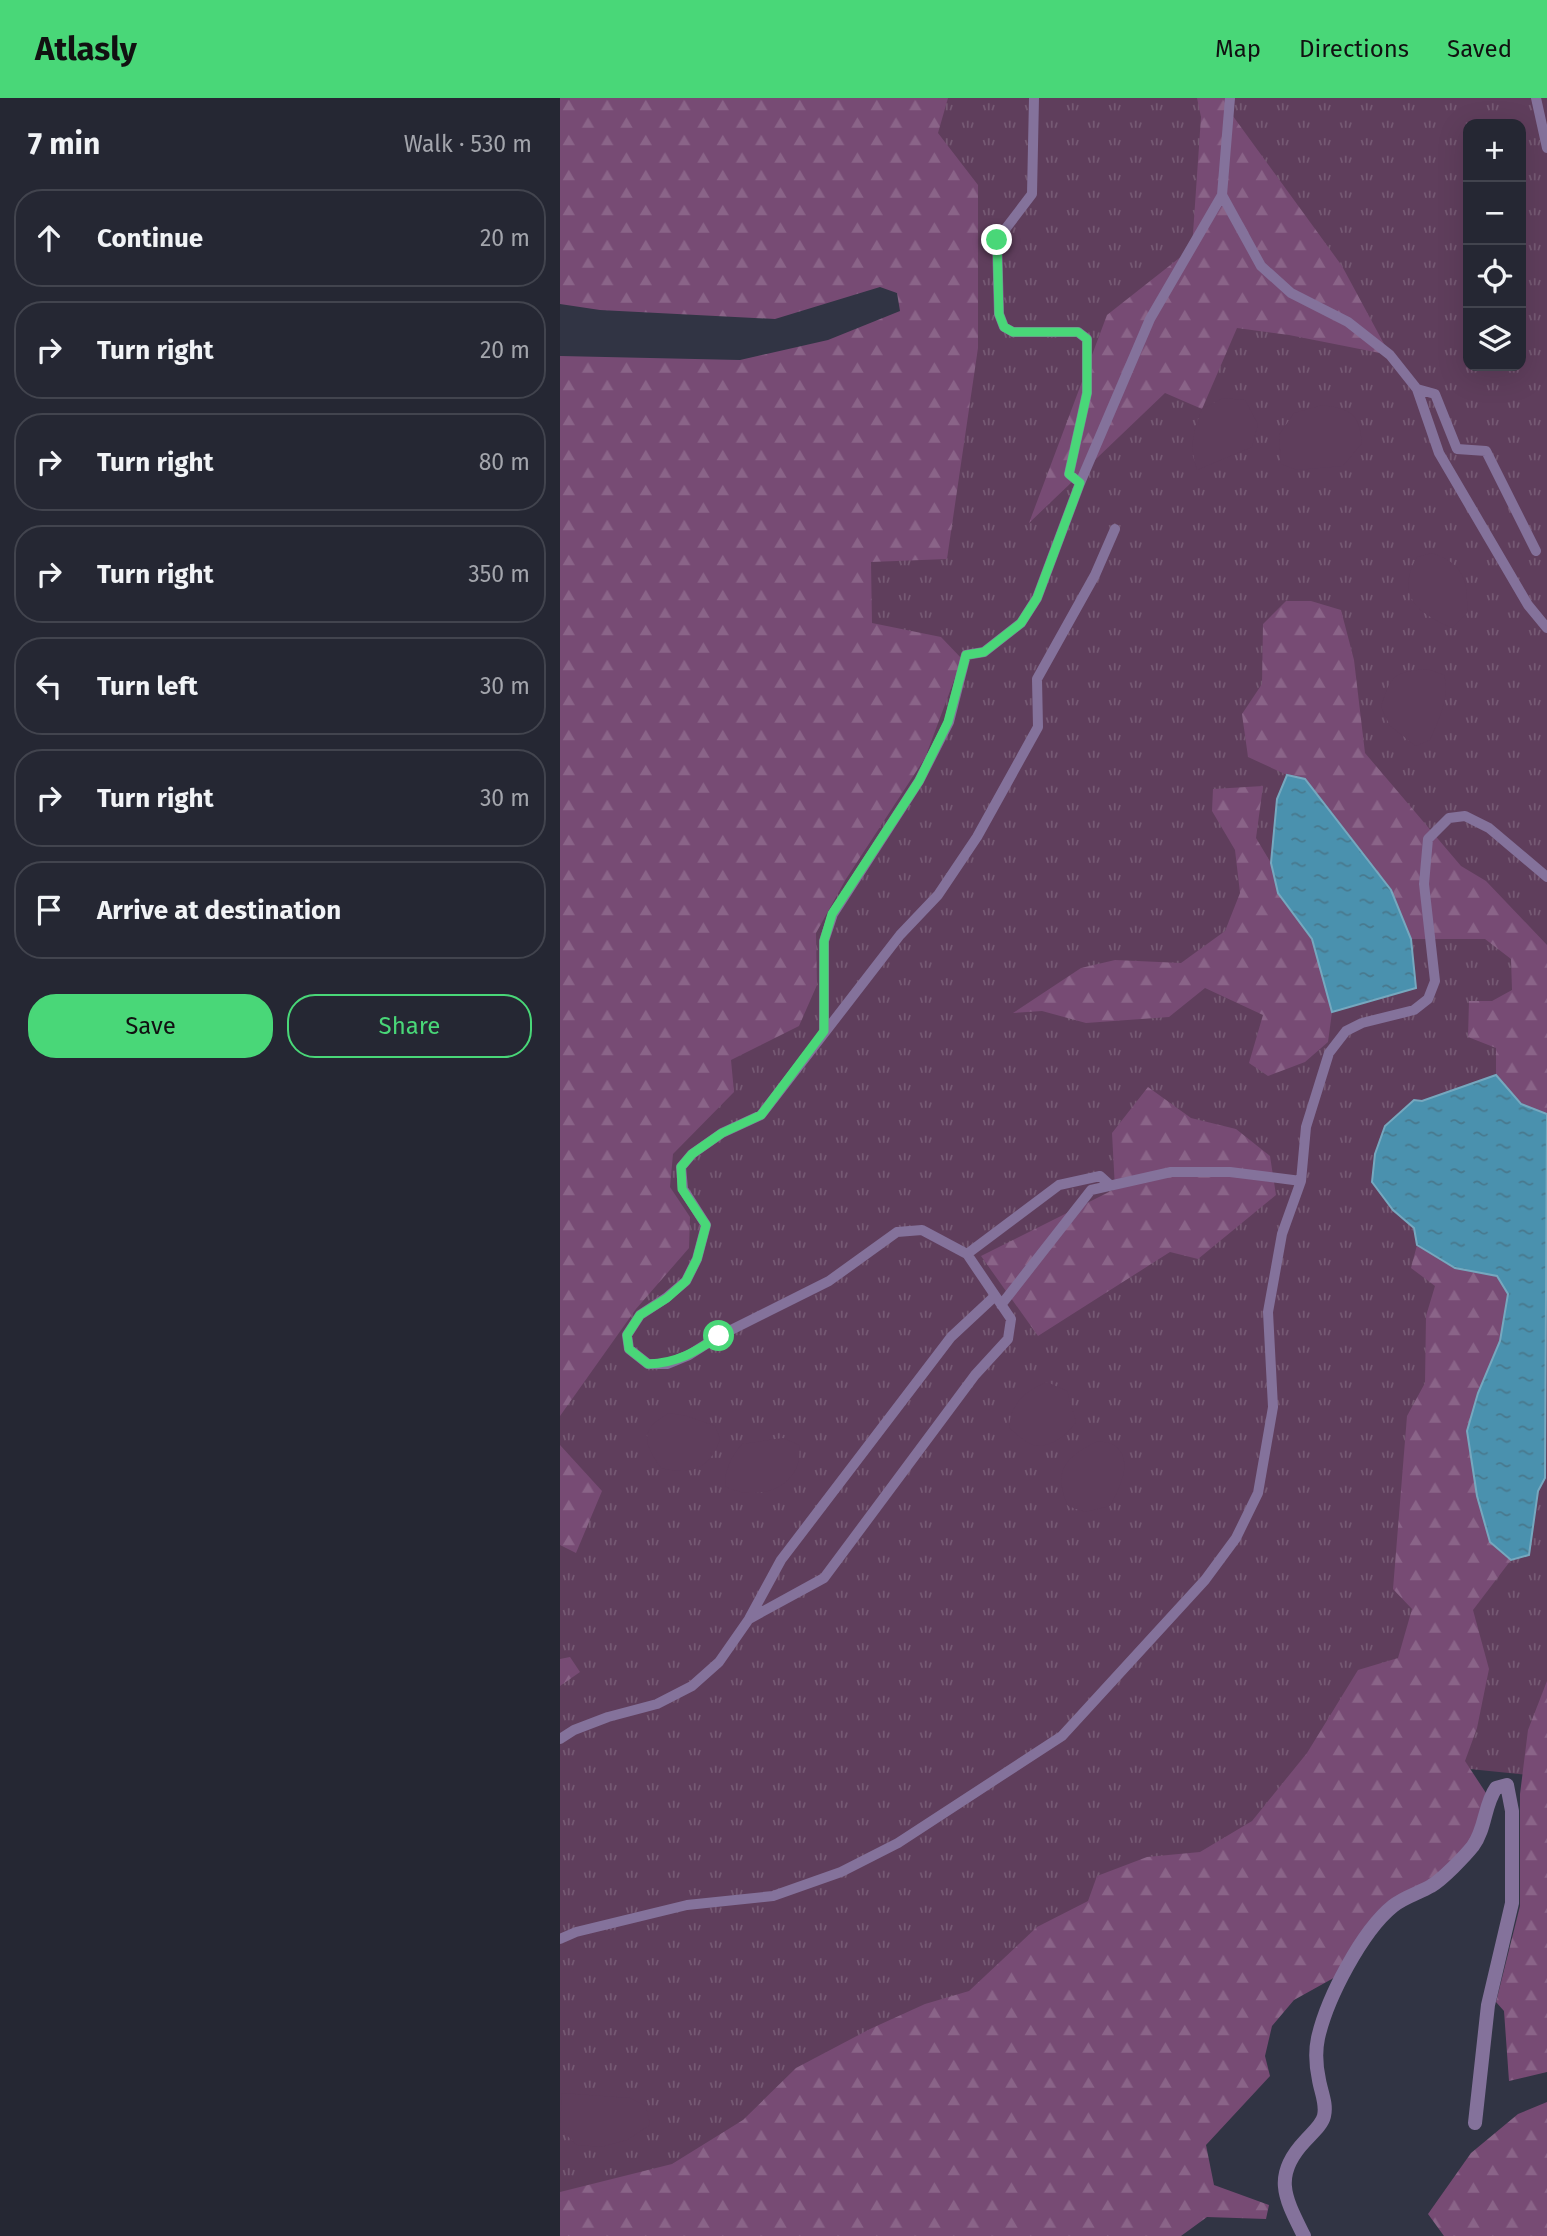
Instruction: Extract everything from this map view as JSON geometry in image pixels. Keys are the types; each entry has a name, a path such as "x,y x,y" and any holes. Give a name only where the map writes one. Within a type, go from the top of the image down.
{"street":[{"path":"1304,2236 1286,2199 1284,2184 1286,2168 1297,2148 1324,2120 1325,2106 1316,2054 1318,2037 1329,2008 1348,1966 1370,1929 1394,1905 1434,1885 1474,1845 1486,1818 1488,1798 1496,1788 1507,1785 1512,1811 1512,1903 1488,2005 1475,2123"}],"lane":[{"path":"1034,98 1031,194 997,240 999,314 1004,327 1013,332 1078,332 1087,339 1087,393 1069,474 1080,483"},
{"path":"824,1031 824,941 832,914 919,781 948,722 966,655 984,652 1021,623 1037,598 1080,483 1150,320 1222,195 1230,98"},
{"path":"1536,98 1547,148"},
{"path":"1222,195 1261,266 1291,293 1348,322 1390,355 1417,389 1439,453 1528,605 1547,628"},
{"path":"1417,389 1435,394 1457,449 1486,451 1536,551"},
{"path":"749,1619 824,1578 975,1375 1007,1339 1011,1319 967,1254 922,1230 897,1232 829,1281 719,1336 689,1355 667,1364 648,1364 629,1349 627,1335 640,1315 667,1298 686,1281 697,1259 706,1225 682,1189 681,1167 692,1154 722,1133 761,1115 900,935 938,895 977,837 1038,727 1037,679 1095,575 1115,528"},
{"path":"560,1939 576,1932 687,1905 773,1896 841,1872 898,1843 1062,1736 1205,1580 1236,1538 1258,1493 1273,1407 1268,1312 1282,1234 1301,1181 1306,1127 1329,1053 1346,1031 1362,1023 1414,1010 1428,999 1435,981 1424,884 1428,839 1450,818 1465,817 1489,828 1547,877"},
{"path":"560,1739 574,1730 608,1717 657,1704 692,1686 719,1662 749,1619 781,1560 951,1337 998,1301 1091,1189 1171,1172 1230,1172 1301,1181"},
{"path":"967,1254 1059,1185 1100,1176 1110,1185"}],"green space":[{"path":"560,98 948,98 938,133 978,185 978,348 947,559 871,562 872,623 941,637 962,659 925,758 846,879 816,933 817,985 799,1026 731,1060 734,1092 673,1154 670,1187 690,1217 689,1248 636,1309 560,1416 560,356 740,360 828,340 900,311 897,293 880,287 775,319 600,310 560,304"},
{"path":"890,98 1547,98 1547,1915 1539,1776 1352,1757 673,2197 560,2220 560,1304 943,333"},
{"path":"1197,98 1229,98 1230,112 1342,266 1390,355 1289,335 1237,328 1202,409 1165,393 1029,523 1107,315 1192,248 1201,117"},
{"path":"1223,398 1245,400 1258,424 1252,447 1197,470 1193,446 1199,417 1202,409"},
{"path":"1323,405 1347,411 1352,415 1359,425 1362,443 1343,466 1297,470 1281,464 1279,435 1294,413"},
{"path":"1432,553 1452,563 1465,583 1467,613 1452,628 1420,609 1409,593 1408,582 1417,557"},
{"path":"1286,601 1311,601 1341,610 1354,660 1365,753 1461,866 1486,881 1547,945 1547,1114 1521,1104 1496,1075 1496,1048 1468,1037 1469,1001 1492,1001 1512,990 1511,959 1485,939 1411,939 1391,890 1305,779 1287,775 1248,757 1242,714 1262,684 1263,624"},
{"path":"1427,669 1444,675 1445,700 1430,740 1416,746 1390,726 1381,707 1395,677"},
{"path":"1263,786 1256,838 1271,863 1278,893 1312,939 1332,1012 1328,1042 1305,1062 1268,1076 1249,1063 1263,1015 1205,988 1169,1017 1086,1023 1042,1011 1013,1013 1081,968 1115,960 1181,963 1225,931 1240,893 1235,850 1212,811 1213,789"},
{"path":"1148,1087 1191,1118 1236,1129 1270,1156 1276,1195 1198,1259 1170,1252 1038,1336 981,1256 1115,1189 1112,1133"},
{"path":"1417,1245 1455,1268 1497,1276 1508,1294 1500,1341 1478,1393 1467,1431 1477,1496 1490,1542 1511,1560 1473,1610 1489,1669 1477,1728 1465,1761 1486,1793 1473,1843 1432,1884 1393,1904 1339,1975 1294,2000 1272,2026 1265,2056 1270,2076 1206,2145 1214,2185 1269,2205 1266,2219 1207,2217 1181,2236 560,2236 560,2192 672,2164 743,2120 796,2068 925,2004 969,1991 1037,1927 1088,1901 1097,1876 1147,1857 1200,1852 1252,1821 1307,1753 1358,1670 1398,1658 1412,1609 1393,1589 1407,1416 1425,1383 1426,1316 1435,1286 1411,1268"},
{"path":"1047,1382 1067,1391 1076,1422 1058,1440 1046,1445 1033,1445 1009,1428 1010,1420 1020,1399"},
{"path":"669,1413 715,1426 720,1439 716,1449 698,1468 681,1471 661,1468 650,1451 647,1437 649,1431 659,1419"},
{"path":"783,1438 799,1445 799,1460 787,1481 764,1492 738,1491 725,1486 729,1464 742,1444"},
{"path":"1098,1441 1112,1444 1120,1451 1124,1466 1123,1475 1110,1506 1085,1512 1068,1506 1063,1494 1062,1474 1070,1459"},
{"path":"560,1445 602,1491 576,1553 560,1545"},
{"path":"570,1657 580,1672 560,1686 560,1659"},
{"path":"1547,1681 1547,2072 1509,2081 1504,2011 1496,2002 1520,1906 1520,1794 1528,1730"},
{"path":"562,2093 630,2098 646,2106 650,2125 627,2140 601,2147 577,2145 560,2129"},
{"path":"1547,2102 1547,2236 1444,2236 1428,2214 1471,2153 1518,2114"}],"water":[{"path":"1287,775 1305,779 1391,890 1411,939 1416,988 1332,1012 1312,939 1278,893 1271,863 1277,799"},
{"path":"1496,1075 1521,1104 1547,1114 1545,1478 1538,1491 1529,1555 1511,1560 1490,1542 1477,1496 1467,1431 1478,1393 1500,1341 1508,1294 1497,1276 1455,1268 1417,1245 1414,1228 1393,1210 1372,1182 1375,1154 1385,1126 1414,1100 1422,1101"}],"route":[{"path":"719,1336 689,1355 667,1364 648,1364 629,1349 627,1335 640,1315 667,1298 686,1281 697,1259 706,1225 682,1189 681,1167 692,1154 722,1133 761,1115 824,1031 824,941 832,914 919,781 948,722 966,655 984,652 1021,623 1037,598 1080,483 1069,474 1087,393 1087,339 1078,332 1013,332 1004,327 999,314 997,240"}]}
